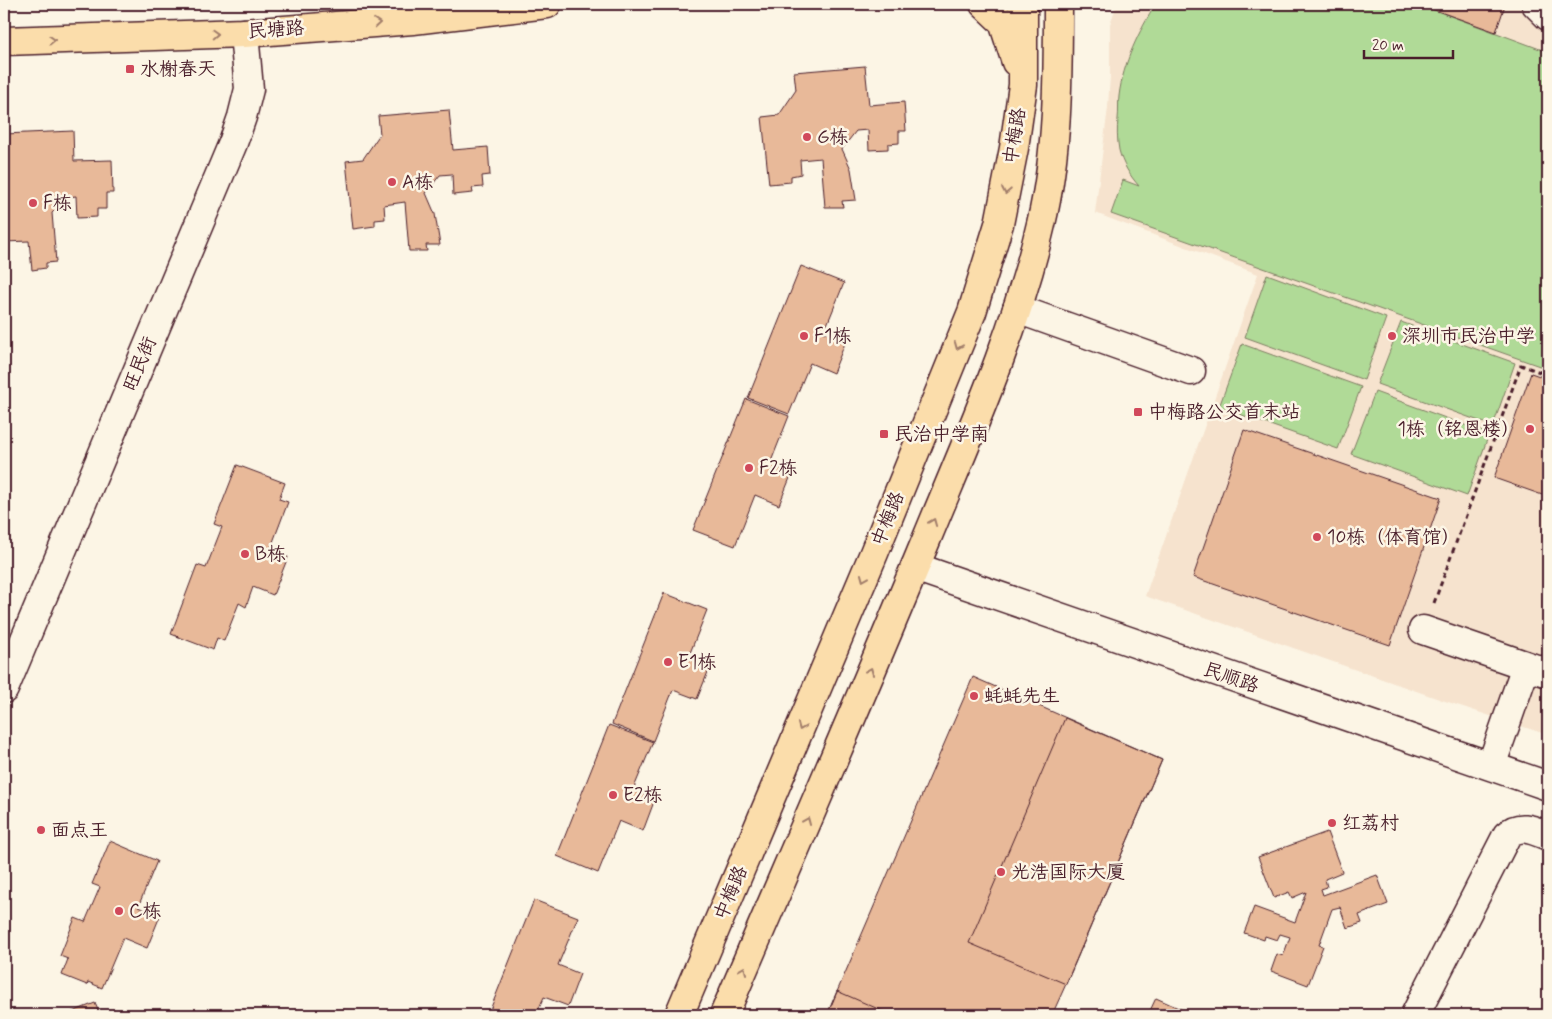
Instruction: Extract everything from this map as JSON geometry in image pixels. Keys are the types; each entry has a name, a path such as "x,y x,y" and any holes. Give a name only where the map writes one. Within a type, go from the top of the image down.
{"main road":[{"name":"民塘路","path":"4,41 244,33 413,20 547,4"},
{"path":"984,4 1003,22 1023,85"},
{"name":"中梅路","path":"679,1015 874,553 972,312 999,224 1014,148 1023,85 1023,4"},
{"name":"中梅路","path":"724,1015 915,567 971,431 1018,309 1041,223 1055,146 1058,4"},
{"path":"1058,59 1078,4"}],"street":[{"path":"1536,4 1548,16"},
{"name":"旺民街","path":"4,689 239,125 249,89 244,33"},
{"path":"1018,309 1191,371"},
{"name":"民顺路","path":"915,567 1548,786"},
{"path":"1424,630 1537,670 1491,766"},
{"path":"1415,1015 1507,836 1519,828 1527,828 1548,836"}],"path":[{"path":"1424,630 1521,366 1548,375"}],"shaded area":[{"name":"深圳市民治中学","path":"1117,4 1548,4 1548,735 1145,596 1258,274 1095,213 1108,107 1110,24"}],"green space":[{"path":"1156,4 1418,4 1548,52 1548,369 1111,214 1123,180 1139,186 1122,160 1119,150 1117,130 1119,99 1128,60 1138,36"},
{"path":"1267,274 1386,318 1364,380 1245,337"},
{"path":"1401,322 1515,363 1493,426 1377,384"},
{"path":"1242,344 1361,387 1338,449 1219,407"},
{"path":"1375,392 1489,434 1467,496 1351,454"}],"building":[{"path":"1418,4 1501,4 1505,5 1496,32"},
{"name":"G栋","path":"865,66 869,105 904,102 906,131 899,131 899,143 888,144 888,149 869,150 868,130 856,131 842,149 851,169 856,200 842,201 843,207 825,207 821,158 800,160 801,174 791,176 791,182 769,184 762,117 779,115 796,90 794,72"},
{"name":"A栋","path":"449,110 453,150 488,147 490,175 482,176 483,187 472,188 473,193 453,195 452,174 440,175 426,193 435,214 440,245 426,245 427,251 409,251 405,202 384,205 385,219 375,220 375,226 353,229 346,161 363,159 380,134 378,116"},
{"name":"F栋","path":"73,131 74,161 112,160 113,193 106,193 106,209 97,209 97,217 77,218 76,196 68,197 52,213 56,262 46,263 46,268 32,270 29,241 4,242 4,134"},
{"name":"F1栋","path":"801,266 844,283 824,332 846,341 833,373 810,363 789,414 748,398"},
{"name":"1栋（铭恩楼）","path":"1531,373 1548,379 1548,497 1494,478"},
{"name":"F2栋","path":"746,399 789,416 770,464 792,473 779,505 755,495 735,546 693,530"},
{"name":"10栋（体育馆）","path":"1244,430 1441,498 1390,645 1193,577"},
{"name":"B栋","path":"237,465 285,483 279,499 288,502 270,550 288,557 273,595 253,587 246,607 239,603 224,641 217,638 213,650 171,634 197,565 206,568 222,527 214,524"},
{"name":"E1栋","path":"664,593 707,610 688,658 710,667 697,699 673,690 653,741 612,724"},
{"name":"光浩国际大厦","path":"973,677 1162,760 1066,984 1052,1015 827,1015"},
{"path":"1065,718 1162,760 1066,984 969,943"},
{"name":"E2栋","path":"609,725 653,742 633,790 655,799 643,831 619,821 598,873 557,856"},
{"path":"1327,832 1342,872 1325,879 1327,887 1321,889 1323,895 1377,875 1388,904 1359,915 1362,923 1347,928 1340,907 1332,909 1319,945 1323,946 1308,985 1271,971 1277,954 1283,956 1290,937 1280,934 1277,940 1265,936 1264,940 1244,933 1254,907 1295,922 1306,892 1292,898 1289,892 1274,898 1258,857"},
{"name":"C栋","path":"110,841 157,861 138,907 160,916 147,948 123,938 102,988 88,982 87,985 62,975 68,959 60,956 75,918 85,922 100,887 92,884"},
{"path":"534,900 578,917 558,965 580,974 568,1006 544,997 536,1015 488,1015"},
{"path":"837,991 892,1015 827,1015"},
{"path":"1156,998 1194,1015 1148,1015"},
{"path":"95,1003 100,1015 65,1015"}],"place":[{"name":"水榭春天","path":"130,69"},
{"name":"G栋","path":"807,137"},
{"name":"A栋","path":"392,182"},
{"name":"F栋","path":"33,203"},
{"name":"F1栋","path":"804,336"},
{"name":"深圳市民治中学","path":"1392,336"},
{"name":"中梅路公交首末站","path":"1138,412"},
{"name":"1栋（铭恩楼）","path":"1530,429"},
{"name":"民治中学南","path":"884,434"},
{"name":"F2栋","path":"749,468"},
{"name":"10栋（体育馆）","path":"1317,537"},
{"name":"B栋","path":"245,554"},
{"name":"E1栋","path":"668,662"},
{"name":"蚝蚝先生","path":"974,696"},
{"name":"E2栋","path":"613,795"},
{"name":"红荔村","path":"1332,823"},
{"name":"面点王","path":"41,830"},
{"name":"光浩国际大厦","path":"1001,872"},
{"name":"C栋","path":"119,911"}]}
